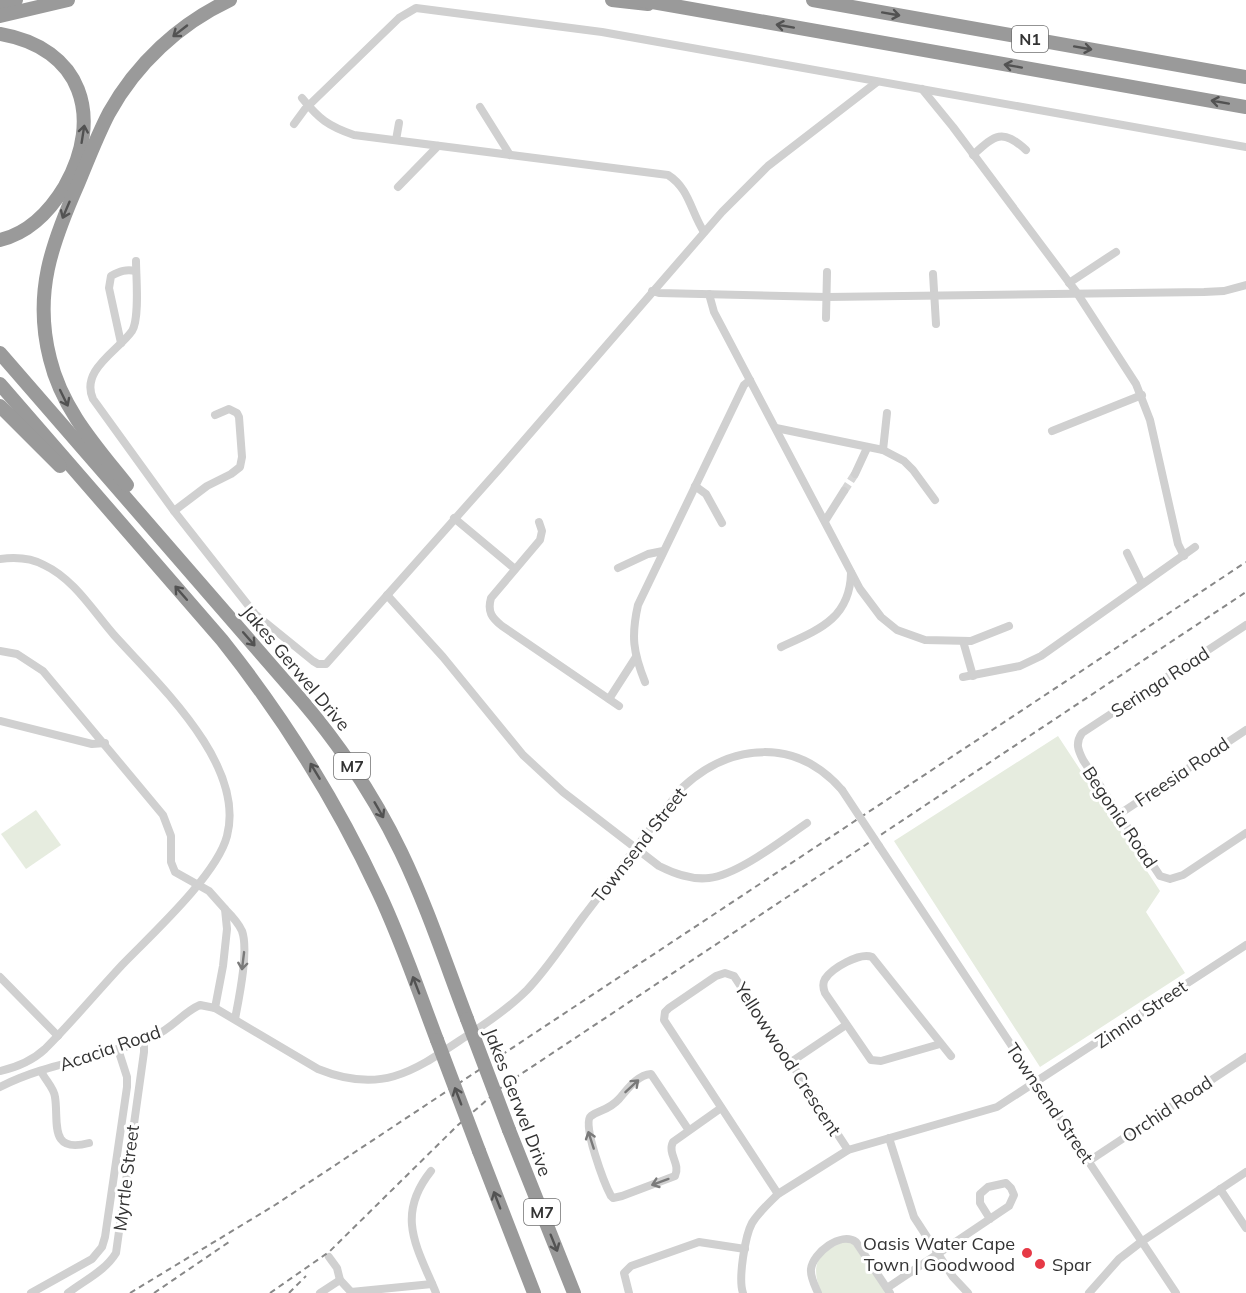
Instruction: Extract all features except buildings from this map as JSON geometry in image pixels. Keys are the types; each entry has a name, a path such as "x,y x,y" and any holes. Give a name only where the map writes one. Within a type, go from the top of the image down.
{"highway":[{"path":"0,4 15,0"},
{"path":"0,16 68,0"},
{"path":"210,594 197,573 84,432 71,411 58,385 49,356 44,327 43,297 48,263 56,235 115,103 138,71 166,42 193,21 230,0"},
{"path":"612,0 689,9"},
{"name":"N1","path":"641,0 1246,107"},
{"name":"N1","path":"813,0 1246,77"},
{"path":"0,34 28,42 47,52 62,64 74,79 81,94 85,121 84,137 74,168 56,199 31,226 0,240"},
{"name":"Jakes Gerwel Drive","path":"0,353 314,716 364,785 394,837 412,875 574,1293"},
{"name":"M7","path":"0,384 239,662 313,768 349,831 381,896 534,1293"},
{"path":"0,406 99,506 114,516"}],"street":[{"path":"294,124 309,106 399,18 416,8 602,32 1246,147"},
{"path":"136,261 135,324 133,330 93,374 89,390 93,399 174,512 255,614 318,664 326,664 501,467 704,232 768,166 877,82"},
{"path":"922,89 1077,293 1142,395 1150,420 1178,544 1184,556"},
{"path":"302,98 323,122 354,135 668,175 682,186 696,220 704,232"},
{"path":"480,107 510,155"},
{"path":"396,140 399,123"},
{"path":"973,155 993,138 1002,136 1017,140 1026,150"},
{"path":"398,187 438,146"},
{"path":"1069,283 1116,252"},
{"path":"121,343 109,288 110,280 111,276 118,272 136,271"},
{"path":"826,318 827,272"},
{"path":"933,274 936,324"},
{"path":"652,291 827,297 935,297 1204,292 1224,291 1246,285"},
{"path":"709,294 714,312 851,572 869,603 881,617 897,630 925,640 971,641 1010,626"},
{"path":"645,682 633,647 638,605 744,385 750,380"},
{"path":"1052,431 1142,395"},
{"path":"174,512 207,486 240,467 242,457 239,417 237,413 229,409 215,415"},
{"path":"883,450 887,413"},
{"path":"776,428 883,450 904,461 934,501"},
{"path":"855,474 867,448"},
{"path":"695,486 706,494 722,523"},
{"path":"825,521 844,491"},
{"path":"454,518 515,569"},
{"path":"539,522 542,531 540,540 492,598 489,610 491,616 502,626 619,706"},
{"path":"963,677 1020,666 1041,656 1196,547"},
{"path":"618,568 648,554 663,551"},
{"path":"1126,553 1142,584"},
{"path":"0,559 23,558 43,564 68,581 184,715 207,745 225,784 230,818 228,835 220,853 197,885 58,1036 34,1058 0,1071"},
{"path":"781,647 832,620 851,587 851,572"},
{"path":"387,595 443,657 523,755 563,792 659,866 674,874 711,878 744,864 807,823"},
{"name":"Seringa Road","path":"1077,742 1082,733 1246,625"},
{"path":"963,641 973,676"},
{"path":"0,651 17,654 43,671 163,815 171,836 171,862 175,872 209,891 234,918 241,929 245,945 235,1019"},
{"path":"609,699 636,657"},
{"path":"0,721 92,744 105,743"},
{"name":"Freesia Road","path":"1118,814 1246,730"},
{"name":"Begonia Road","path":"1077,742 1083,760 1155,871 1165,878 1175,879 1246,833"},
{"name":"Townsend Street","path":"215,1008 318,1069 338,1076 377,1080 413,1070 491,1020 527,990 683,787 706,768 729,757 756,752 772,752 797,758 828,774 842,790 1176,1293"},
{"path":"215,1008 227,928 225,909"},
{"name":"Zinnia Street","path":"743,1293 740,1277 753,1221 778,1194 848,1150 998,1107 1246,945"},
{"path":"940,1044 881,1061 873,1061 825,993 826,977 856,957 868,955 876,959 951,1056"},
{"name":"Yellowwood Crescent","path":"778,1194 666,1024 664,1016 669,1008 716,976 725,973 734,976 848,1150"},
{"path":"0,977 58,1036"},
{"name":"Acacia Road","path":"0,1087 13,1080 156,1036 196,1006 205,1005 215,1008"},
{"path":"790,1062 846,1025"},
{"name":"Myrtle Street","path":"68,1293 110,1263 116,1253 144,1040"},
{"path":"31,1293 92,1259 102,1247 127,1087 127,1077 118,1049"},
{"name":"Orchid Road","path":"1089,1161 1246,1057"},
{"path":"41,1071 56,1098 55,1125 60,1138 71,1144 89,1143"},
{"path":"688,1130 651,1074 643,1076 632,1085 610,1108 590,1116 587,1122 589,1135 611,1196 613,1198 622,1196 675,1176 678,1169 671,1154 671,1144 721,1108"},
{"path":"890,1138 909,1205 919,1226 953,1278 968,1293"},
{"path":"430,1171 413,1201 411,1225 436,1293"},
{"path":"1089,1293 1114,1264 1141,1242 1246,1172"},
{"path":"818,1293 811,1275 815,1257 840,1239 848,1238 855,1242 888,1290 1009,1206 1013,1199 1013,1191 1006,1184 988,1186 980,1194 980,1203 990,1219"},
{"path":"1220,1190 1246,1228"},
{"path":"629,1293 624,1273 631,1266 699,1242 746,1249"},
{"path":"329,1257 337,1268 340,1280 352,1293 432,1284"},
{"path":"320,1293 340,1280"}],"shaded area":[{"path":"1058,736 1160,891 1146,912 1185,973 1040,1067 894,841"},
{"path":"36,810 61,845 26,869 1,834"},
{"path":"845,1241 853,1244 886,1293 821,1293 816,1274 818,1261 828,1250"}],"tunnel":[{"path":"844,491 855,474"}],"railway":[{"path":"130,1293 275,1205 1246,562"},
{"path":"270,1293 329,1252 458,1125 503,1086 1246,592"},
{"path":"154,1293 229,1242"},
{"path":"289,1293 306,1276"}],"place":[{"name":"Oasis Water Cape Town | Goodwood","path":"1027,1253"},
{"name":"Spar","path":"1040,1264"}]}
